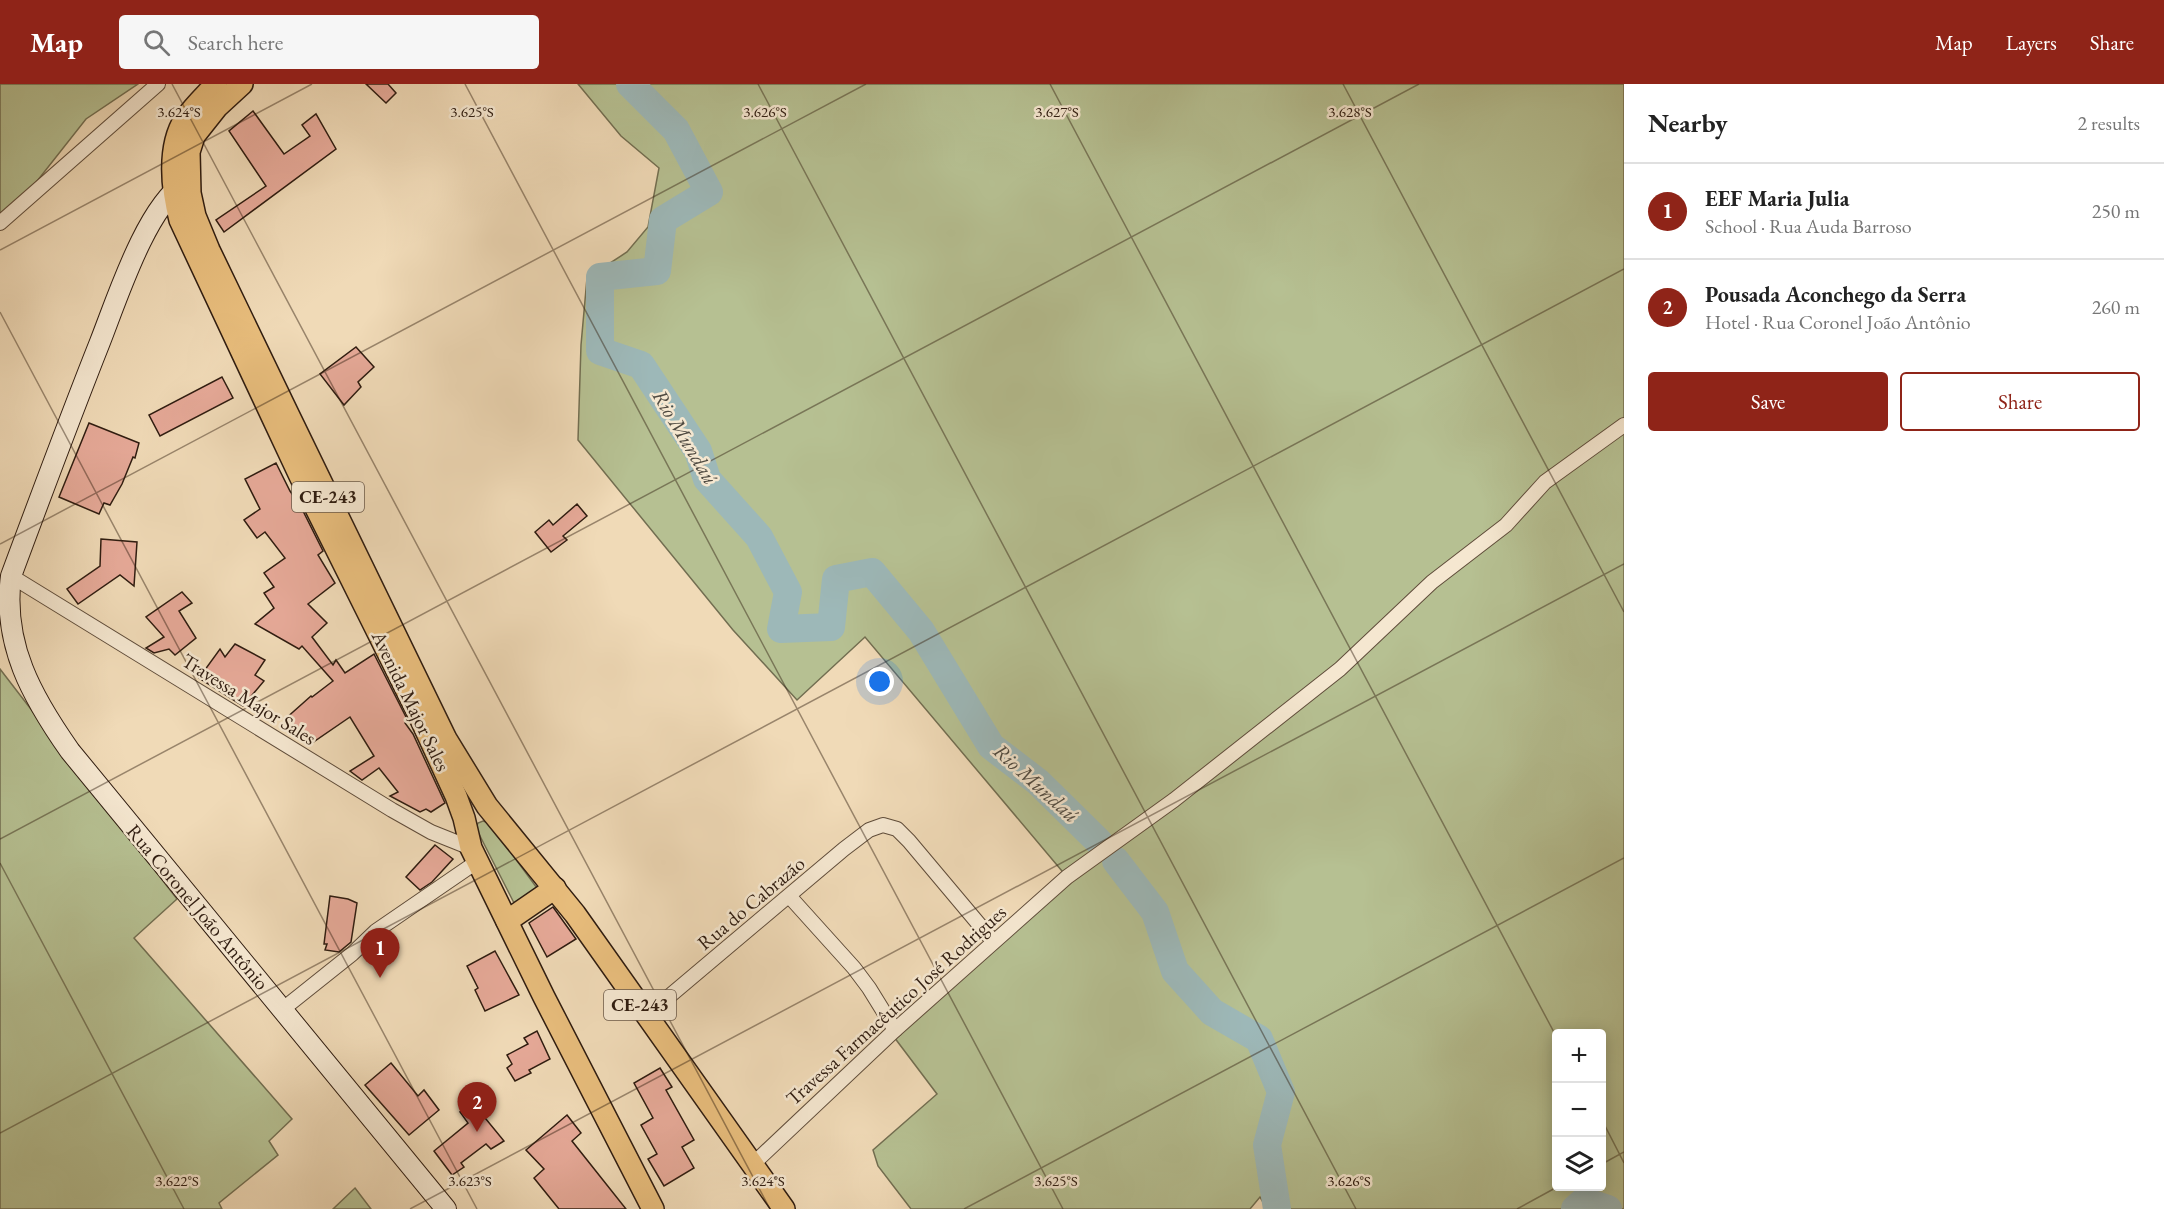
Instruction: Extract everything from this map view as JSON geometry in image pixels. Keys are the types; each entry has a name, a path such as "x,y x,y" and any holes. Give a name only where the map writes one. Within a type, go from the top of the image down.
{"main road":[{"name":"CE-243","path":"181,185 174,154 177,136 184,120 216,84"},
{"name":"CE-243","path":"181,185 194,136 217,106 242,84"},
{"name":"Avenida Major Sales","path":"181,185 385,629 464,818 474,854 653,1209"},
{"name":"Avenida Major Sales","path":"385,629 487,807"},
{"name":"CE-243","path":"487,807 555,888 784,1209"},
{"path":"464,818 487,807"},
{"path":"507,921 555,888"}],"street":[{"path":"0,223 158,84"},
{"name":"Rua Coronel João Antônio","path":"181,185 163,203 146,230 6,573 13,641 24,672 49,721 96,784 446,1209"},
{"name":"Travessa Farmacêutico José Rodrigues","path":"753,1164 895,1030 1067,877 1174,800 1340,669 1432,582 1506,525 1545,482 1624,425"},
{"name":"Travessa Major Sales","path":"6,573 392,810 474,854"},
{"name":"Rua do Cabrazão","path":"647,1015 790,897 844,849 869,830 883,825 897,829 909,841 993,941"},
{"path":"283,1009 352,954 385,923 474,854"},
{"path":"790,897 854,968 895,1030"}],"green space":[{"path":"0,84 138,84 86,119 0,228"},
{"path":"578,84 1624,84 1624,1209 1267,1209 1260,1197 1250,1209 911,1209 878,1166 873,1150 937,1094 891,1033 1067,877 865,637 797,700 733,630 578,440 581,345 587,278 627,252 648,227 659,168 621,136"},
{"path":"0,669 177,899 134,938 292,1119 269,1141 278,1155 219,1203 222,1209 0,1209"},
{"path":"483,821 489,823 537,888 514,903 476,828 478,823"},
{"path":"355,1188 371,1209 333,1209"}],"building":[{"path":"366,84 388,84 396,93 386,103"},
{"path":"253,111 284,154 310,136 302,125 316,114 336,149 224,232 216,220 266,186 229,131"},
{"path":"356,347 374,367 358,382 361,387 344,405 320,374"},
{"path":"222,377 233,398 160,436 149,415"},
{"path":"89,423 139,443 135,458 133,457 122,484 110,505 104,503 99,514 59,497"},
{"path":"276,463 323,551 318,555 335,583 308,604 327,623 312,637 333,665 336,660 345,673 374,654 408,721 405,723 413,734 445,803 431,812 426,809 420,812 390,796 398,792 379,768 362,780 350,771 374,756 350,717 309,745 284,720 311,696 333,681 302,646 299,649 255,624 274,608 264,593 274,587 264,573 285,558 265,532 257,538 244,520 260,509 245,479"},
{"path":"577,504 587,516 563,536 567,540 551,552 535,532 549,520 553,525"},
{"path":"101,539 137,542 134,586 120,575 78,604 67,589 100,566"},
{"path":"182,592 192,603 179,611 196,638 175,655 169,649 154,653 146,648 164,637 146,617"},
{"path":"235,644 265,660 255,675 264,681 243,706 199,678 220,649 225,657"},
{"path":"435,845 453,859 432,882 420,890 406,877"},
{"path":"330,896 357,903 351,942 339,952 325,950 327,944 324,944"},
{"path":"553,907 576,939 547,957 529,923"},
{"path":"495,951 519,995 485,1011 475,990 478,988 467,966"},
{"path":"537,1031 550,1059 529,1070 531,1073 515,1081 507,1068 512,1064 507,1055 528,1044 524,1038"},
{"path":"391,1063 418,1096 424,1090 439,1110 409,1135 365,1085"},
{"path":"660,1068 672,1087 666,1090 694,1140 682,1147 694,1168 664,1186 648,1159 657,1154 641,1125 653,1118 634,1083"},
{"path":"472,1102 504,1141 491,1149 486,1144 461,1163 464,1167 452,1175 434,1151 468,1123 460,1112"},
{"path":"567,1115 581,1133 572,1141 626,1209 559,1209 534,1178 544,1169 526,1150"}],"waterway":[{"name":"Rio Mundaú","path":"630,84 676,130 709,192 663,220 657,271 600,277 600,351 641,365 698,451 707,479 759,537 788,592 781,629 831,627 836,579 872,572 921,631 991,746 1038,782 1099,842"},
{"name":"Rio Mundaú","path":"1116,861 1155,912 1175,971 1212,1012 1259,1039 1281,1092 1267,1145 1277,1209"},
{"name":"Rio Mundaú","path":"1575,1209 1584,1201 1608,1209"}],"place":[{"name":"EEF Maria Julia","path":"380,978"},
{"name":"Pousada Aconchego da Serra","path":"477,1132"}]}
